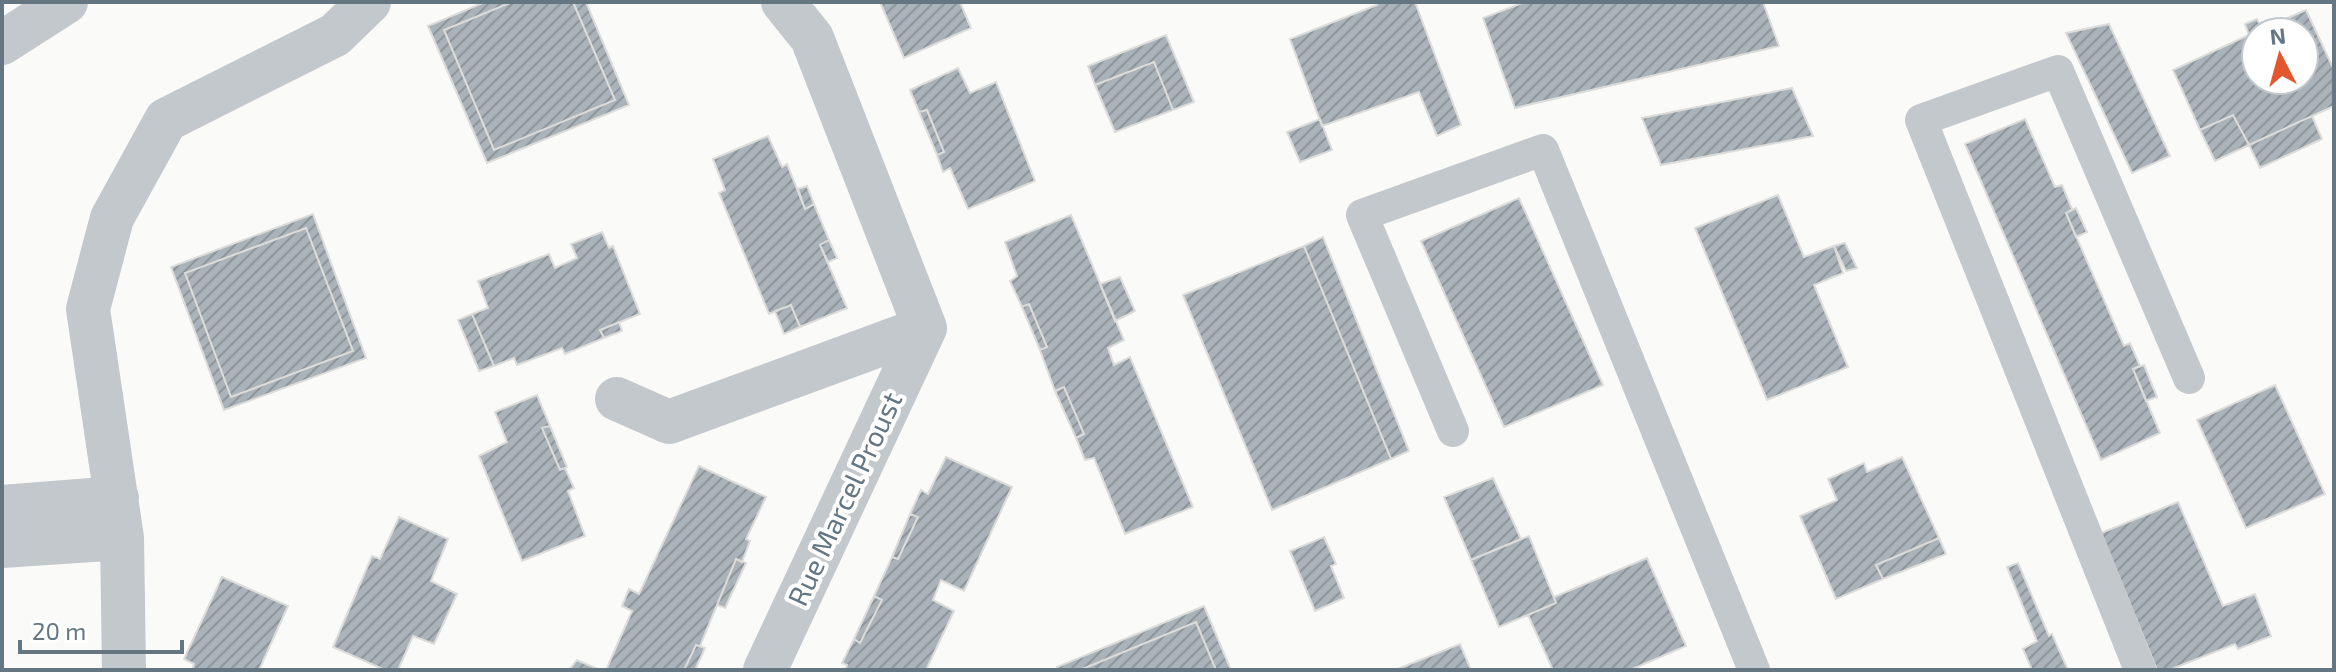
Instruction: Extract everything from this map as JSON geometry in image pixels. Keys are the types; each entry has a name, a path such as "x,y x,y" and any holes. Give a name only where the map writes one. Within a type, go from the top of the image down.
{"street":[{"path":"2,43 66,2"},
{"path":"124,670 120,521 88,309 112,218 166,120 335,35 369,2"},
{"path":"783,2 812,38 925,328"},
{"name":"Rue Marcel Proust","path":"617,399 669,422 925,328"},
{"name":"Rue Marcel Proust","path":"765,670 925,328"},
{"path":"2,507 120,521"},
{"path":"2,546 120,521"}],"lane":[{"path":"2140,670 1921,120 2058,71 2189,378"},
{"path":"1453,431 1362,215 1543,150 1754,670"}],"building":[{"path":"485,2 512,2 444,30 494,150 615,100 573,2 586,2 629,105 487,163 428,26"},
{"path":"512,2 573,2 615,100 494,150 444,30"},
{"path":"880,2 960,2 971,28 904,58"},
{"path":"1375,2 1415,2 1461,125 1437,136 1419,92 1322,126 1290,39 1377,5"},
{"path":"1525,2 1763,2 1779,46 1515,108 1483,18"},
{"path":"2306,10 2309,16 2292,16"},
{"path":"2109,24 2170,156 2132,173 2066,33"},
{"path":"1166,35 1194,102 1173,110 1154,62 1095,85 1088,66"},
{"path":"2240,39 2240,96 2320,96 2320,40 2334,70 2334,106 2249,145 2233,115 2200,130 2173,70"},
{"path":"1154,62 1173,110 1115,132 1095,85"},
{"path":"958,68 970,93 996,82 1035,181 968,209 950,168 943,172 937,155 944,152 927,110 919,112 910,90"},
{"path":"1792,88 1813,136 1661,165 1642,118"},
{"path":"927,110 944,152 937,155 919,112"},
{"path":"2233,115 2249,145 2215,161 2200,130"},
{"path":"2312,116 2322,139 2260,168 2249,145"},
{"path":"1320,119 1332,150 1300,162 1287,132"},
{"path":"2025,119 2055,187 2062,185 2072,209 2066,213 2124,346 2130,343 2140,366 2133,369 2160,433 2101,460 1965,144"},
{"path":"768,136 782,167 787,164 805,209 814,204 829,240 820,245 847,308 800,327 791,305 769,314 719,193 725,190 713,159"},
{"path":"807,186 814,204 805,209 798,189"},
{"path":"1778,195 1804,257 1834,246 1843,273 1814,285 1848,367 1767,400 1695,228"},
{"path":"1519,198 1603,385 1504,427 1421,241"},
{"path":"2076,208 2087,232 2076,237 2066,213"},
{"path":"313,214 366,358 224,410 171,267","holes":["306,228 353,351 231,397 185,273"]},
{"path":"1071,215 1124,340 1108,348 1114,365 1130,357 1193,507 1125,534 1094,458 1085,460 1076,438 1084,434 1064,387 1055,391 1040,350 1047,347 1029,304 1022,307 1010,281 1017,276 1005,242"},
{"path":"306,228 353,351 231,397 185,273"},
{"path":"602,232 609,248 613,246 640,314 600,330 604,338 565,354 562,348 517,365 514,358 494,366 472,314 488,308 478,281 549,254 555,268 577,258 571,244"},
{"path":"1323,237 1409,451 1391,459 1304,246"},
{"path":"829,240 837,258 828,262 820,245"},
{"path":"1845,243 1857,268 1846,271 1834,246"},
{"path":"1304,246 1391,459 1272,510 1183,295"},
{"path":"1120,277 1135,311 1115,321 1100,284"},
{"path":"1029,304 1047,347 1040,350 1022,307"},
{"path":"791,305 800,327 784,334 775,311"},
{"path":"472,314 494,366 479,371 458,320"},
{"path":"619,322 622,331 604,338 600,330"},
{"path":"2144,365 2157,397 2146,401 2133,369"},
{"path":"2275,385 2325,494 2246,528 2197,420"},
{"path":"1064,387 1084,434 1076,438 1055,391"},
{"path":"537,395 550,426 542,428 560,470 565,468 574,488 568,491 585,536 522,561 479,456 507,442 495,412"},
{"path":"550,426 567,467 560,470 542,428"},
{"path":"946,457 1012,487 964,591 941,580 933,600 954,611 926,670 845,670 847,665 842,663 854,639 860,643 882,600 874,596 892,557 898,559 918,517 910,514 921,490 928,494"},
{"path":"1902,457 1939,538 1876,565 1883,579 1836,599 1800,516 1837,500 1828,479 1864,463 1867,472"},
{"path":"699,466 766,497 746,539 750,541 742,562 736,559 700,646 696,645 684,670 606,670 632,611 622,606 629,589 639,594"},
{"path":"1493,478 1521,539 1471,560 1444,497"},
{"path":"2178,502 2223,606 2255,594 2271,636 2238,649 2235,644 2169,670 2157,670 2101,533"},
{"path":"910,514 918,517 898,559 892,557"},
{"path":"399,517 448,539 431,581 457,594 434,644 413,636 398,670 385,670 333,647 372,556 380,559"},
{"path":"1529,536 1556,603 1499,627 1471,560"},
{"path":"1324,537 1336,564 1331,566 1344,598 1315,611 1290,551"},
{"path":"1939,538 1946,554 1883,579 1876,565"},
{"path":"1647,558 1686,646 1630,670 1553,670 1528,615 1556,603 1554,597"},
{"path":"736,559 746,563 725,608 717,605"},
{"path":"2018,563 2049,636 2052,634 2068,670 2032,670 2023,649 2037,641 2007,567"},
{"path":"222,577 288,606 259,670 192,670 194,664 184,659"},
{"path":"874,596 882,600 860,643 854,639"},
{"path":"1204,606 1231,670 1216,670 1196,622 1080,670 1058,670 1057,667"},
{"path":"1196,622 1216,670 1080,670"},
{"path":"1460,644 1471,670 1395,670"},
{"path":"696,645 705,648 695,670 684,670"},
{"path":"577,660 600,670 569,670"}]}
